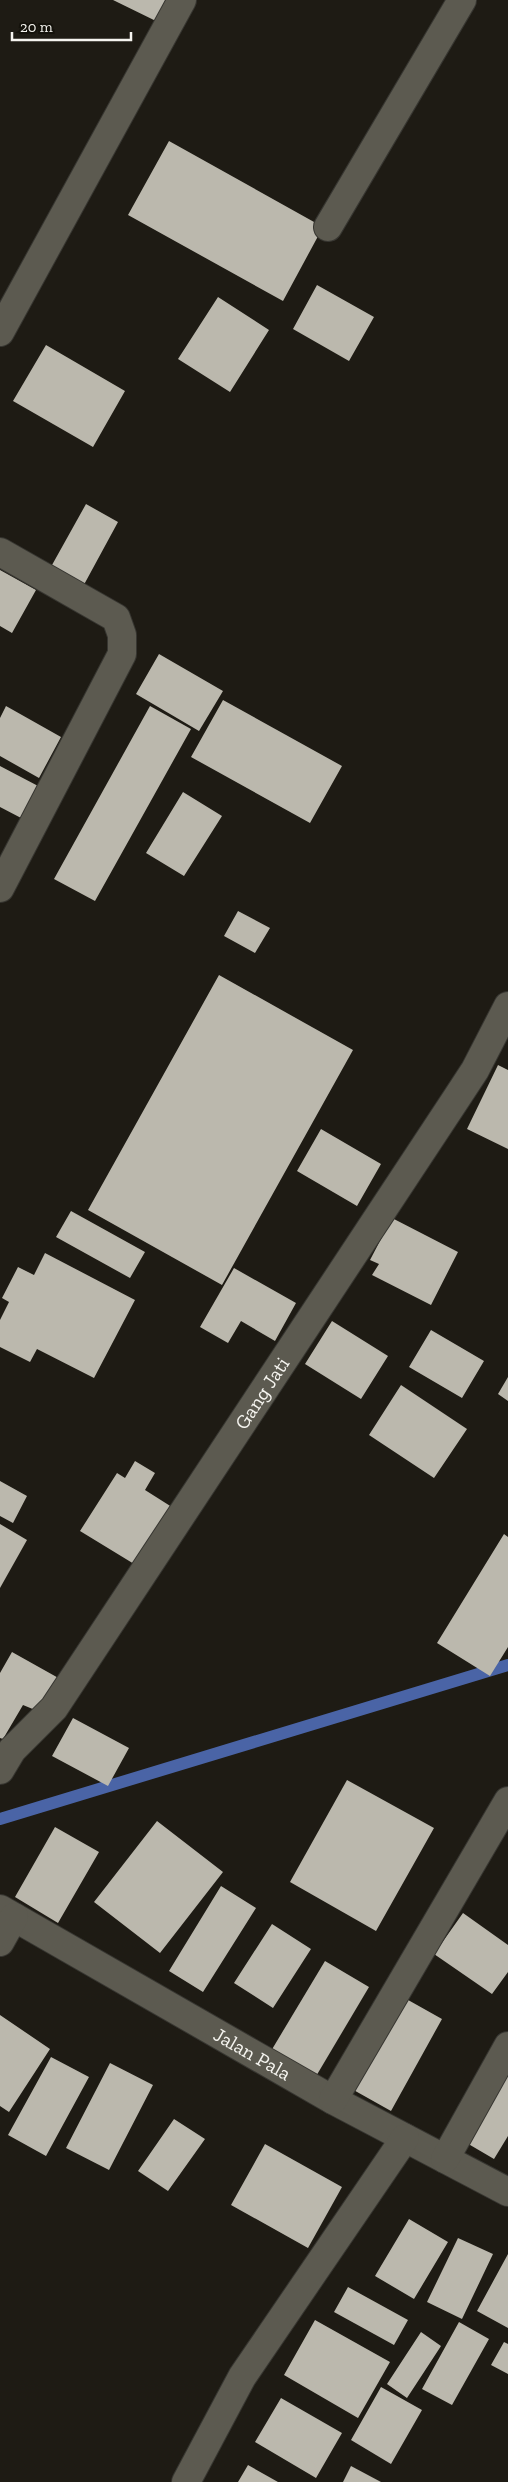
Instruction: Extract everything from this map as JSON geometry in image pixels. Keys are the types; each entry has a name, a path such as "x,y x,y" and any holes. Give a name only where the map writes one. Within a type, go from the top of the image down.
{"street":[{"path":"0,332 182,0"},
{"path":"328,227 462,0"},
{"path":"0,552 116,618 122,635 122,654 0,888"},
{"name":"Gang Jati","path":"0,1770 12,1750 54,1708 65,1692 475,1070 508,1006"},
{"path":"333,2100 508,1801"},
{"path":"0,1942 7,1913"},
{"name":"Jalan Pala","path":"7,1913 333,2100 508,2192"},
{"path":"445,2159 508,2046"},
{"path":"186,2482 242,2377 405,2138"}],"building":[{"path":"113,0 170,0 160,23"},
{"path":"169,141 323,227 283,301 128,215"},
{"path":"317,285 374,317 349,361 293,329"},
{"path":"218,297 269,330 230,392 178,359"},
{"path":"46,345 125,391 93,447 13,401"},
{"path":"86,504 118,522 80,592 47,574"},
{"path":"0,570 36,590 12,633 0,626"},
{"path":"159,654 223,691 199,731 136,694"},
{"path":"223,700 342,766 310,823 191,757"},
{"path":"6,706 61,737 39,778 0,756 0,718"},
{"path":"150,706 191,729 95,901 54,879"},
{"path":"0,766 40,787 23,819 0,807"},
{"path":"183,792 222,816 184,876 146,853"},
{"path":"238,911 270,928 255,953 224,936"},
{"path":"219,975 353,1050 222,1285 88,1210"},
{"path":"498,1065 508,1070 508,1149 467,1129"},
{"path":"321,1129 381,1164 357,1206 297,1171"},
{"path":"71,1211 145,1252 130,1278 56,1237"},
{"path":"392,1218 458,1252 431,1305 372,1275 379,1264 370,1260"},
{"path":"45,1253 135,1300 94,1378 37,1349 30,1362 0,1347 0,1320 9,1302 2,1298 18,1267 34,1275"},
{"path":"234,1268 296,1303 275,1341 241,1321 228,1343 200,1327"},
{"path":"332,1321 388,1356 361,1399 305,1364"},
{"path":"431,1330 484,1361 462,1398 409,1367"},
{"path":"508,1377 508,1401 498,1394"},
{"path":"401,1385 467,1429 434,1478 369,1435"},
{"path":"135,1461 155,1473 145,1490 175,1509 139,1567 80,1531 117,1473 125,1478"},
{"path":"0,1481 27,1496 13,1523 0,1516"},
{"path":"0,1524 27,1540 0,1588"},
{"path":"504,1534 508,1537 508,1647 490,1676 437,1643"},
{"path":"12,1652 62,1680 40,1712 23,1705 3,1739 0,1738 0,1673"},
{"path":"73,1718 129,1748 108,1786 52,1756"},
{"path":"347,1780 434,1828 376,1931 290,1882"},
{"path":"157,1821 223,1872 160,1953 94,1902"},
{"path":"55,1827 99,1852 58,1923 15,1897"},
{"path":"221,1886 256,1908 203,1992 169,1971"},
{"path":"463,1913 508,1945 508,1972 492,1994 434,1954"},
{"path":"272,1924 311,1949 273,2008 234,1983"},
{"path":"325,1961 369,1987 312,2083 268,2056"},
{"path":"401,1996 442,2019 391,2111 350,2088"},
{"path":"0,2015 50,2049 9,2112 0,2106"},
{"path":"51,2057 89,2077 46,2156 8,2135"},
{"path":"110,2063 153,2085 109,2170 66,2148"},
{"path":"508,2071 508,2136 494,2159 465,2142"},
{"path":"174,2119 205,2139 168,2191 138,2171"},
{"path":"265,2144 342,2187 308,2248 231,2205"},
{"path":"409,2219 448,2242 414,2299 375,2276"},
{"path":"458,2238 493,2254 462,2319 427,2302"},
{"path":"508,2254 508,2328 477,2311"},
{"path":"348,2287 408,2320 394,2345 334,2312"},
{"path":"315,2320 390,2362 358,2418 284,2375"},
{"path":"459,2322 489,2339 452,2405 422,2389"},
{"path":"421,2332 441,2346 407,2398 387,2384"},
{"path":"504,2342 508,2344 508,2374 491,2365"},
{"path":"381,2387 422,2410 391,2464 351,2440"},
{"path":"281,2398 342,2433 316,2478 255,2442"},
{"path":"248,2465 278,2482 238,2482"},
{"path":"351,2466 381,2482 343,2482"}],"waterway":[{"path":"0,1819 508,1665"}]}
